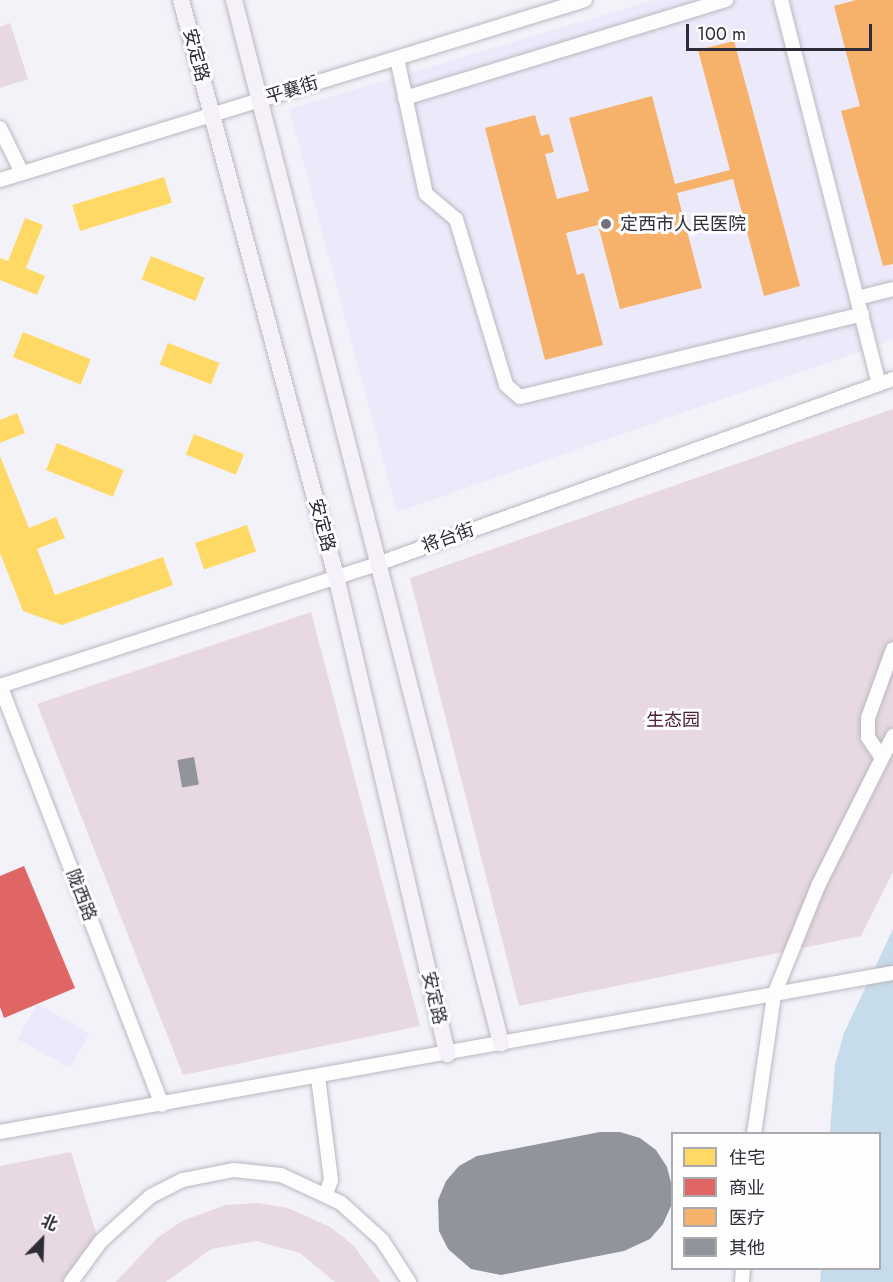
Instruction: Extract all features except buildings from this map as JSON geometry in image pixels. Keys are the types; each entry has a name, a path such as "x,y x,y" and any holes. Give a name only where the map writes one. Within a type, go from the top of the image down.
{"main road":[{"name":"安定路","path":"181,0 336,576 447,1053"},
{"path":"234,0 258,100 380,562 501,1043"}],"street":[{"name":"平襄街","path":"0,180 211,112 258,100 585,0"},
{"path":"405,98 726,0"},
{"path":"781,0 879,384"},
{"path":"397,58 426,194 456,219 506,386 520,397 861,314"},
{"path":"0,128 22,173"},
{"path":"857,298 893,289"},
{"name":"将台街","path":"0,686 380,562 893,379"},
{"path":"882,758 868,737 868,718 893,649"},
{"name":"陇西路","path":"0,686 162,1105"},
{"path":"754,1132 774,995 818,886 893,736"},
{"path":"0,1132 162,1105 893,973"},
{"path":"318,1077 330,1180 326,1194"},
{"path":"71,1282 117,1225 152,1196 183,1180 216,1171 258,1171 297,1180 326,1194 369,1226 393,1254 409,1282"}],"shaded area":[{"name":"定西市人民医院","path":"654,0 893,0 893,340 397,512 289,109"},
{"path":"37,1004 89,1033 70,1068 18,1039"}],"green space":[{"path":"10,23 28,79 0,88 0,27"},
{"name":"生态园","path":"893,409 893,872 861,936 519,1006 410,578"},
{"path":"311,612 420,1026 183,1075 37,704"},
{"path":"71,1152 99,1243 67,1282 0,1282 0,1166"},
{"path":"257,1203 288,1208 330,1227 354,1246 380,1282 335,1282 300,1253 256,1241 211,1249 166,1282 116,1282 157,1238 182,1221 226,1205"}],"water":[{"path":"893,929 893,1282 820,1282 821,1270 881,1270 881,1132 830,1132 835,1065 844,1033"}],"place":[{"name":"定西市人民医院","path":"606,224"}]}
